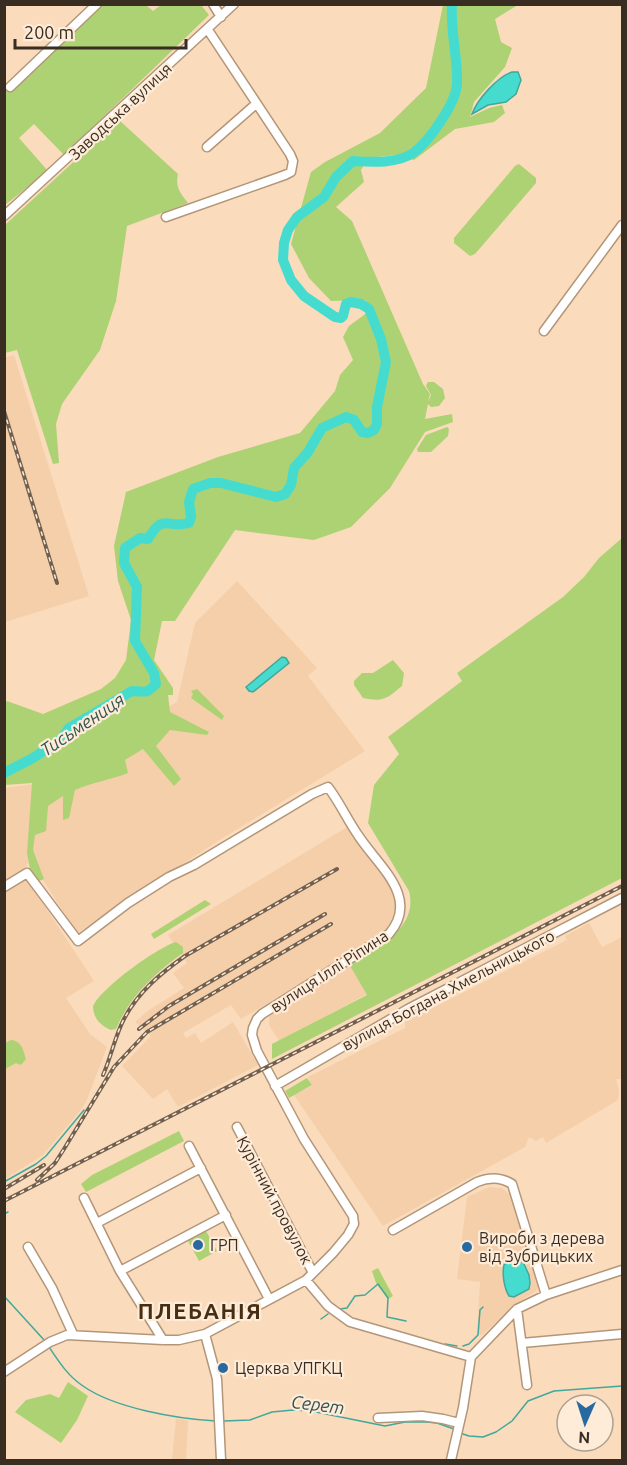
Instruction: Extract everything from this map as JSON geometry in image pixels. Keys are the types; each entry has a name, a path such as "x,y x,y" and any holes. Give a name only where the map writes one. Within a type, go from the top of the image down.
{"street":[{"path":"10,87 97,4"},
{"path":"213,4 221,17"},
{"name":"Заводська вулиця","path":"4,216 234,4"},
{"path":"166,217 291,171 293,161 290,154 208,30"},
{"path":"207,147 256,104"},
{"path":"544,331 622,225"},
{"name":"вулиця Іллі Ріпина","path":"4,887 27,873 78,941 128,903 169,877 194,865 312,794 328,787 342,805 357,834 395,885 401,908 398,922 389,934 257,1019 253,1028 253,1040 274,1086 304,1139 351,1212 354,1224 333,1253 313,1273"},
{"name":"вулиця Богдана Хмельницького","path":"274,1086 408,1009 622,898"},
{"name":"Курінний провулок","path":"237,1127 313,1273"},
{"path":"189,1146 269,1299"},
{"path":"97,1223 201,1168"},
{"path":"393,1230 482,1180 493,1178 508,1181 512,1184 546,1295"},
{"path":"84,1198 120,1271 163,1340"},
{"path":"120,1271 226,1215"},
{"path":"28,1247 52,1288 74,1334"},
{"path":"452,1461 471,1357 517,1309 546,1295 622,1270"},
{"path":"4,1372 46,1344 74,1334 179,1340 205,1334 306,1280 313,1273"},
{"path":"306,1280 328,1306 350,1322 471,1357"},
{"path":"517,1309 527,1385"},
{"path":"205,1334 217,1379 221,1461"},
{"path":"522,1343 622,1334"},
{"path":"378,1418 422,1416 443,1419 459,1426"}],"shaded area":[{"path":"14,355 89,596 5,622 4,358"},
{"path":"237,581 317,668 308,676 365,751 218,841 77,933 30,860 22,874 5,885 5,788 34,784 177,702 195,623"},
{"path":"349,826 394,893 397,903 396,914 388,930 241,1019 231,1005 183,1033 186,1038 195,1033 201,1043 233,1022 258,1065 178,1107 167,1089 153,1099 122,1066 151,1036 135,1022 149,1010 184,988 173,973 187,963 168,935"},
{"path":"26,878 94,981 66,998 90,1034 107,1047 86,1102 80,1111 43,1155 5,1179 5,892"},
{"path":"589,923 602,947 622,937 622,1079 616,1079 619,1089 618,1100 546,1143 543,1137 536,1141 529,1137 525,1147 383,1226 294,1095 312,1086 308,1077 405,1028 405,1022 567,940 565,936"},
{"path":"349,964 367,994 279,1041 269,1025 269,1015"},
{"path":"489,1187 502,1188 510,1195 538,1287 536,1291 514,1305 482,1335 477,1334 480,1282 457,1279 467,1197"},
{"path":"176,1419 188,1420 186,1460 172,1460"}],"green space":[{"path":"103,5 146,5 153,11 161,5 201,5 209,15 64,155 34,124 19,138 48,171 5,205 5,89 7,87 13,91"},
{"path":"443,5 518,5 495,19 501,42 512,48 505,67 474,102 470,117 502,105 505,113 494,122 455,129 414,160 396,155 368,158 361,170 364,182 336,207 352,221 423,384 430,394 428,402 431,395 426,386 428,382 434,382 443,389 445,398 439,406 431,407 428,404 425,419 452,414 453,422 425,432 390,488 351,527 314,540 235,530 175,621 162,621 154,660 173,688 173,695 168,695 170,712 209,732 207,735 170,730 156,746 181,779 174,786 143,749 125,760 128,773 75,790 69,818 63,820 63,796 48,806 46,831 35,835 33,850 44,879 39,881 30,869 27,853 32,783 5,785 5,703 7,701 43,714 101,689 115,678 126,660 131,620 118,581 114,546 126,492 218,457 300,433 335,391 340,375 353,360 343,337 349,326 372,309 365,300 331,301 309,278 291,244 311,172 325,162 380,133 426,88"},
{"path":"119,120 178,174 179,190 188,203 127,226 116,301 100,350 62,404 56,424 59,463 53,464 17,350 5,353 5,225"},
{"path":"519,164 536,178 536,183 475,254 470,256 454,243 454,238"},
{"path":"447,427 448,436 431,452 418,452 417,449 426,435"},
{"path":"622,538 622,878 272,1059 272,1044 367,995 349,964 393,935 408,916 409,891 368,823 374,785 399,754 388,737 462,681 457,673 563,597 584,577 599,558"},
{"path":"393,660 404,673 402,686 384,698 376,700 363,698 354,685 354,681 362,673 373,673"},
{"path":"197,689 224,716 222,720 191,698 193,694 191,691"},
{"path":"205,900 211,904 154,939 151,934"},
{"path":"176,942 183,947 183,953 144,986 128,1006 116,1029 111,1030 101,1024 96,1018 93,1007 106,990 143,960"},
{"path":"11,1040 20,1044 26,1059 21,1065 16,1063 5,1069 5,1043"},
{"path":"307,1078 312,1085 289,1098 285,1091"},
{"path":"179,1131 184,1141 86,1192 81,1184 92,1175"},
{"path":"206,1231 217,1251 199,1261 188,1241"},
{"path":"378,1268 393,1296 388,1299 376,1283 372,1271"},
{"path":"68,1382 88,1396 77,1420 61,1443 15,1412 26,1400 50,1394 59,1398"}],"water":[{"path":"512,72 518,72 521,80 516,94 506,102 488,105 472,114 488,90"},
{"path":"282,657 286,658 289,663 253,692 249,691 246,687"},
{"path":"510,1260 523,1262 530,1283 529,1289 514,1297 507,1293 503,1277 504,1265"}],"waterway":[{"name":"Тисьмениця","path":"4,773 33,758 60,740 69,728 132,691 147,691 156,684 154,673 135,641 137,587 124,563 125,548 140,538 148,539 153,531 162,524 189,523 191,517 189,502 193,489 210,483 221,483 276,497 285,494 291,485 294,468 308,452 322,428 346,417 354,420 362,432 368,433 374,430 377,424 377,407 386,362 381,339 369,309 351,302 346,304 341,318 335,317 304,296 291,280 283,260 284,243 288,230 297,217 324,197 336,177 353,161 384,162 407,157 419,148 441,122 452,101 457,84 452,4"},
{"path":"4,1182 46,1156 84,1110"},
{"path":"4,1214 8,1212"},
{"path":"340,1309 347,1308 355,1296 365,1295 378,1284 388,1298 387,1317 406,1321"},
{"name":"Серет","path":"4,1296 45,1341"},
{"path":"463,1346 469,1344 478,1335 480,1310 483,1307"},
{"path":"321,1319 328,1314"},
{"path":"445,1344 457,1346"},
{"name":"Серет","path":"49,1347 73,1378 96,1394 146,1411 216,1421"},
{"name":"Серет","path":"460,1433 483,1437 496,1432 512,1421 528,1401 554,1391 622,1386"},
{"name":"Серет","path":"224,1421 250,1420 272,1412 293,1410 311,1411 385,1426 405,1422 427,1422 454,1429"}],"railway":[{"path":"4,411 57,583"},
{"path":"103,1075 124,1019 136,1000 159,976 185,956 337,869"},
{"path":"4,1201 622,886"},
{"path":"139,1029 169,1006 325,914"},
{"path":"37,1180 55,1163 114,1067 147,1032 331,924"},
{"path":"4,1189 44,1165"}],"place":[{"name":"ГРП","path":"198,1245"},
{"name":"Вироби з дерева від Зубрицьких","path":"467,1247"},
{"name":"Церква УПГКЦ","path":"223,1368"}],"district":[{"name":"ПЛЕБАНІЯ","path":"200,1310"}]}
